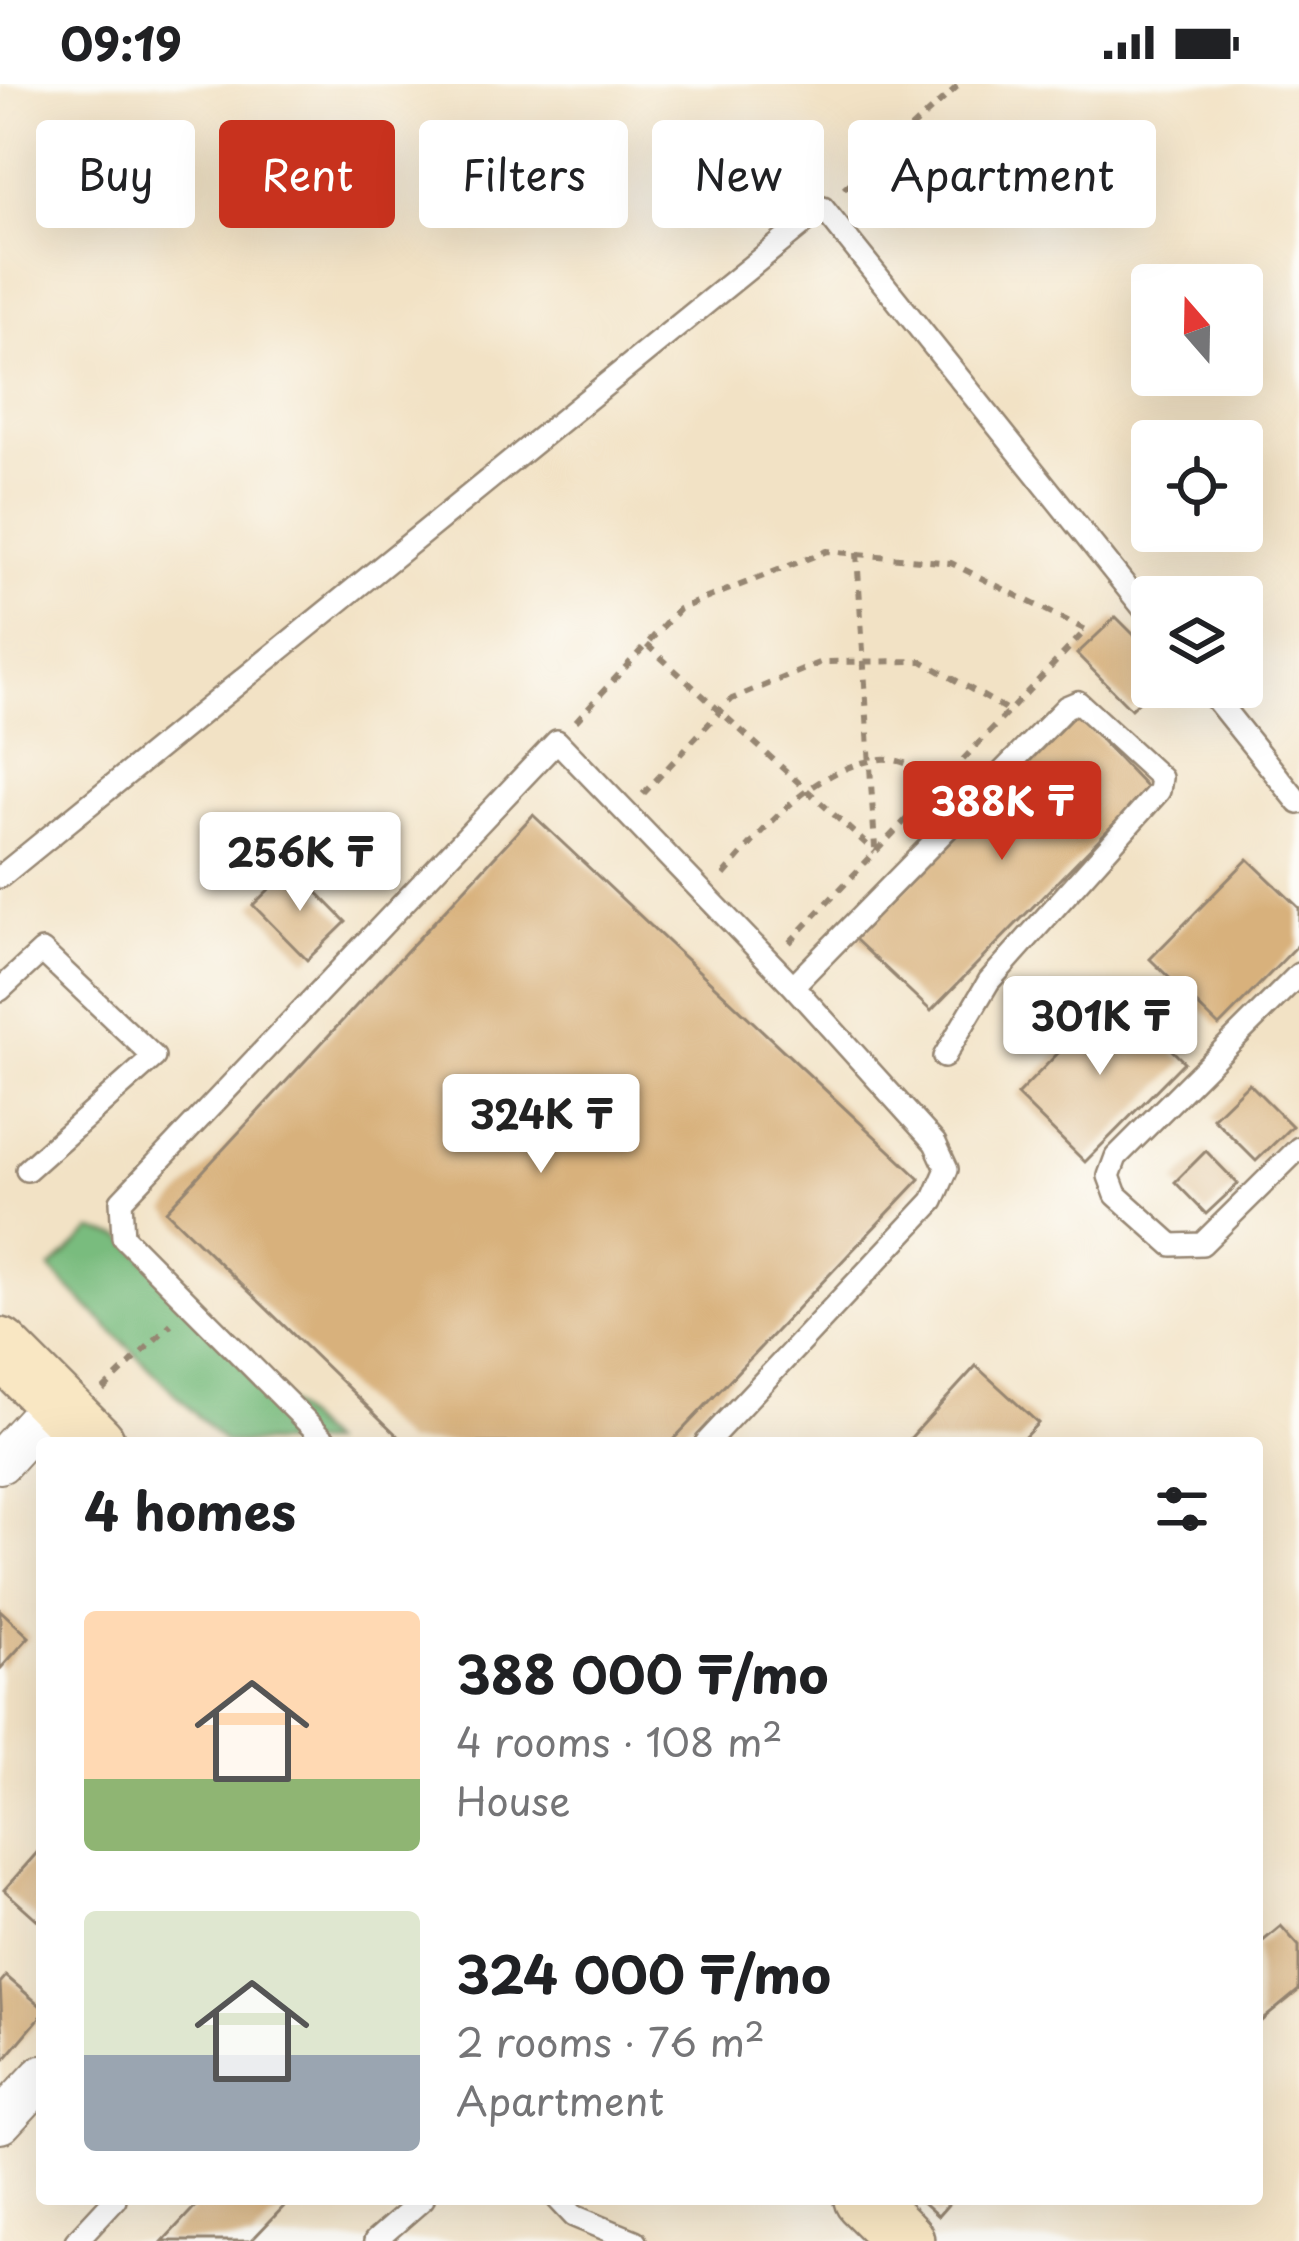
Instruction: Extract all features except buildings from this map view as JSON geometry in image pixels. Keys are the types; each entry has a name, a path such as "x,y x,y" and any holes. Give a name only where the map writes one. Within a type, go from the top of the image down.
{"main road":[{"path":"0,1347 75,1422"},
{"path":"869,2205 905,2241"}],"street":[{"path":"47,1437 75,1422"},
{"path":"0,1462 36,1443"},
{"path":"0,2122 36,2083"}],"lane":[{"path":"824,209 1131,593"},
{"path":"0,877 798,228"},
{"path":"793,986 1066,706 1078,702 1160,778 1159,791 988,981 944,1057"},
{"path":"1223,708 1299,803"},
{"path":"322,1437 123,1238 121,1201 557,742 793,986 935,1143 947,1169 933,1201 712,1437"},
{"path":"0,990 43,951 154,1057 27,1170"},
{"path":"1299,974 1117,1157 1108,1176 1116,1195 1172,1244 1202,1244 1299,1148"},
{"path":"76,2241 109,2205"},
{"path":"375,2241 416,2205"},
{"path":"564,2205 574,2216 635,2241"}],"path":[{"path":"824,207 960,84"},
{"path":"557,742 679,609 826,550 951,562 1086,630 768,965"},
{"path":"857,554 875,852"},
{"path":"646,644 875,852"},
{"path":"625,813 732,699 822,662 922,661 1009,711"},
{"path":"704,897 785,806 808,790 885,758 944,779"},
{"path":"75,1422 190,1305"}],"green space":[{"path":"92,1230 123,1237 322,1437 219,1437 50,1269"}]}
